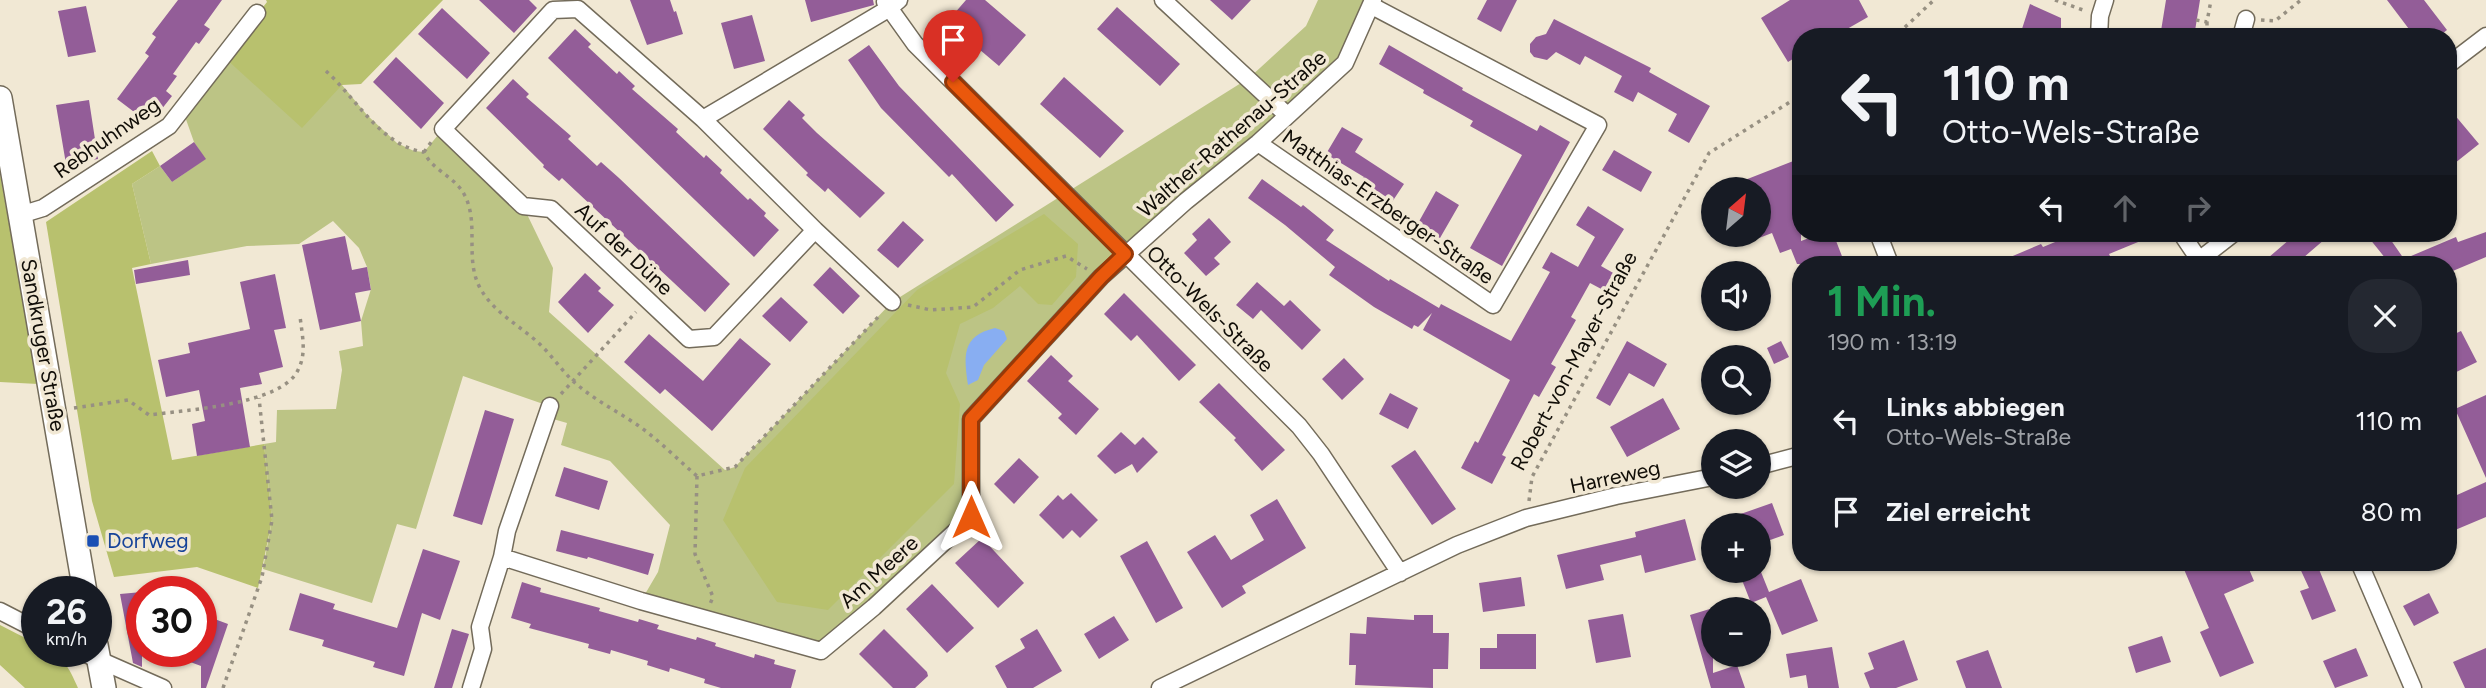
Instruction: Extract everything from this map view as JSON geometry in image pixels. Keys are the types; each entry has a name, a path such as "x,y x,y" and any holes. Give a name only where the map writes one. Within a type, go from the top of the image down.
{"street":[{"path":"1163,0 1287,115"},
{"path":"2099,28 2099,16 2105,0"},
{"path":"703,119 890,3"},
{"name":"Otto-Wels-Straße","path":"890,3 915,44 1299,426 1321,454 1401,573"},
{"name":"Walther-Rathenau-Straße","path":"1125,254 1258,143 1345,63 1373,3"},
{"name":"Matthias-Erzberger-Straße","path":"1258,143 1493,305 1598,125 1373,3"},
{"name":"Auf der Düne","path":"815,230 714,337 689,340 551,209 523,206 443,128 553,10 582,4 892,302"},
{"name":"Rebhuhnweg","path":"20,215 43,208 169,126 257,13"},
{"path":"2243,28 2245,19"},
{"path":"2457,58 2486,36"},
{"name":"Sandkruger Straße","path":"0,99 83,576"},
{"path":"2206,256 2223,242"},
{"name":"Am Meere","path":"502,557 705,620 821,651 874,607 971,517 971,419 1125,254"},
{"path":"471,688 483,649 480,627 502,557 507,531 550,406"},
{"path":"1771,463 1792,457"},
{"name":"Harreweg","path":"1526,518 1616,495 1701,479"},
{"path":"1160,688 1464,542 1526,518"},
{"path":"2363,571 2413,688"},
{"path":"0,611 21,622"},
{"path":"112,661 163,688"},
{"path":"100,667 104,688"}],"path":[{"path":"1904,28 1934,0"},
{"path":"2055,0 2099,16"},
{"path":"2207,28 2211,0"},
{"path":"2245,19 2275,21 2301,0"},
{"path":"2196,20 2207,22"},
{"name":"Robert-von-Mayer-Straße","path":"1526,518 1532,477 1709,153 1792,100"},
{"path":"550,406 647,300"},
{"path":"55,411 128,400 149,415 259,398 278,390 298,372 304,348 300,317"},
{"path":"223,688 262,577 272,520 259,398"},
{"path":"697,476 695,554 713,597 705,620"}],"green space":[{"path":"266,0 443,0 361,84 342,85 302,128 224,57"},
{"path":"1318,0 1373,0 1345,63 1186,201 971,419 971,517 821,651 641,601 658,572 670,525 610,461 561,445 567,423 546,417 549,406 463,376 416,529 397,524 372,603 263,569 272,520 264,444 276,442 277,410 336,409 342,370 339,351 363,346 361,321 371,289 367,267 359,248 333,221 299,244 247,246 151,264 132,184 160,166 172,182 205,159 194,142 183,111 224,57 342,85 367,115 397,143 414,151 424,152 443,129 523,206 553,268 549,312 725,470 735,467 892,302 1249,78 1306,26"},
{"path":"152,151 160,166 132,184 151,264 132,268 172,460 264,444 272,520 258,588 197,567 114,577 92,501 46,222"},
{"path":"0,174 38,384 0,382"},
{"path":"1044,214 1078,244 1076,277 1052,305 1038,304 1020,286 993,308 960,324 946,373 960,404 954,484 828,610 777,602 723,520 745,468 917,290"},
{"path":"0,625 21,636 21,667 67,667 78,688 25,688 0,665"}],"water":[{"path":"995,328 1004,331 1007,339 984,365 978,380 968,385 966,356 970,342 976,336"}],"building":[{"path":"178,0 222,0 204,25 210,29 199,44 196,42 173,74 177,76 166,91 172,96 161,110 156,107 146,121 117,99 149,56 145,53 156,37 152,34"},
{"path":"479,0 529,0 537,8 514,33"},
{"path":"630,0 670,0 683,34 647,45"},
{"path":"805,0 873,0 874,5 811,22"},
{"path":"966,0 985,0 1026,35 999,66 947,22"},
{"path":"1210,0 1251,0 1232,20"},
{"path":"1487,0 1517,0 1501,32 1477,19"},
{"path":"1790,0 1859,0 1868,17 1849,28 1792,28 1792,60 1788,62 1761,18"},
{"path":"2166,0 2200,0 2195,28 2161,28"},
{"path":"2387,0 2424,0 2445,28 2408,28"},
{"path":"2030,4 2061,18 2061,28 2022,28"},
{"path":"86,6 96,52 68,57 58,11"},
{"path":"1117,7 1180,64 1160,86 1097,29"},
{"path":"442,8 490,53 467,79 418,34"},
{"path":"752,15 765,61 734,69 721,23"},
{"path":"1554,19 1651,68 1649,72 1710,106 1689,143 1668,131 1677,114 1638,92 1633,102 1614,92 1622,76 1585,56 1580,65 1556,52 1547,60 1534,57 1530,52 1530,44 1536,37 1546,34"},
{"path":"575,29 591,44 588,47 617,74 619,71 635,86 632,89 678,129 676,132 704,158 706,155 722,170 720,173 766,213 764,216 779,230 754,257 548,58"},
{"path":"869,45 899,86 1014,205 996,222 952,174 949,177 881,108 848,60"},
{"path":"1389,45 1463,88 1462,90 1537,131 1540,125 1570,142 1502,266 1470,248 1522,155 1470,126 1473,121 1379,64"},
{"path":"396,57 444,103 421,129 373,82"},
{"path":"1064,77 1124,131 1100,158 1040,104"},
{"path":"513,79 529,94 526,97 571,136 568,139 597,166 601,162 619,178 730,284 705,312 562,178 559,181 543,167 544,165 486,108"},
{"path":"89,100 98,159 66,164 56,105"},
{"path":"789,100 805,115 802,118 817,133 885,193 860,218 828,188 825,192 806,175 808,173 763,129"},
{"path":"2457,118 2479,144 2457,161"},
{"path":"1342,127 1363,139 1355,152 1404,184 1390,205 1359,184 1364,177 1326,154"},
{"path":"194,142 206,159 172,182 160,166"},
{"path":"1614,150 1652,172 1641,192 1602,170"},
{"path":"1792,162 1792,242 1836,242 1842,256 1794,256 1791,249 1780,253 1772,233 1771,177 1753,177"},
{"path":"1262,179 1301,207 1303,205 1334,230 1326,240 1389,281 1390,279 1439,308 1441,304 1511,341 1550,272 1542,268 1551,252 1578,267 1595,237 1576,225 1588,206 1624,229 1601,266 1615,274 1605,291 1590,283 1571,317 1576,320 1551,364 1556,367 1539,397 1534,394 1502,455 1506,457 1492,484 1461,468 1475,441 1478,443 1510,380 1423,330 1432,313 1418,327 1414,325 1412,329 1374,307 1329,275 1335,267 1248,198"},
{"path":"1436,191 1459,205 1440,238 1417,225"},
{"path":"1209,218 1231,242 1214,258 1220,264 1206,276 1184,253 1197,240 1192,234"},
{"path":"903,221 924,240 898,268 877,250"},
{"path":"2486,232 2486,257 2457,269 2457,256 2411,256 2444,242 2457,242 2457,240 2458,242"},
{"path":"345,236 352,270 367,267 371,290 355,293 361,321 320,330 302,245"},
{"path":"2055,242 2138,242 2109,254 2110,256 2013,256 2041,244 2043,247"},
{"path":"2287,242 2322,242 2305,256 2270,256"},
{"path":"2372,242 2392,242 2402,256 2384,256"},
{"path":"188,260 190,275 136,284 134,270"},
{"path":"830,267 860,296 843,314 813,285"},
{"path":"585,273 601,288 598,291 614,305 588,333 558,302"},
{"path":"275,274 286,328 274,330 283,367 259,373 262,384 240,388 250,447 197,456 192,424 205,421 199,390 166,397 158,360 190,353 188,343 250,329 240,282"},
{"path":"1257,282 1284,306 1290,300 1321,330 1302,350 1261,310 1253,319 1236,305"},
{"path":"1124,293 1196,365 1179,381 1137,335 1131,341 1104,314"},
{"path":"781,297 808,322 790,342 762,316"},
{"path":"2461,331 2477,362 2457,372 2457,333"},
{"path":"649,334 703,381 740,338 771,364 712,431 665,389 660,394 624,362"},
{"path":"1627,341 1667,364 1654,387 1629,373 1610,406 1596,398"},
{"path":"1781,341 1789,357 1774,364 1771,346"},
{"path":"1051,355 1073,376 1068,381 1099,409 1076,435 1058,418 1062,414 1027,381"},
{"path":"1344,358 1364,379 1342,400 1322,379"},
{"path":"1219,383 1285,450 1262,471 1234,440 1236,438 1199,402"},
{"path":"1390,393 1418,408 1408,429 1379,414"},
{"path":"2486,395 2486,478 2457,413 2457,408"},
{"path":"1663,398 1680,429 1627,457 1610,427"},
{"path":"485,410 514,419 482,525 453,516"},
{"path":"1121,432 1135,445 1143,437 1158,452 1137,473 1132,464 1115,474 1097,456"},
{"path":"1415,450 1456,509 1432,525 1391,466"},
{"path":"1019,458 1039,477 1014,504 994,484"},
{"path":"564,467 608,481 599,510 555,496"},
{"path":"2486,482 2486,517 2457,529 2457,495"},
{"path":"1071,493 1098,520 1080,538 1072,530 1063,539 1039,515 1058,495 1063,500"},
{"path":"1277,499 1306,548 1242,586 1246,593 1222,608 1187,552 1215,535 1231,560 1264,540 1250,515"},
{"path":"1772,503 1784,535 1771,540 1771,513 1744,513"},
{"path":"1685,519 1696,560 1645,573 1641,555 1600,565 1604,580 1566,589 1557,555 1636,537 1635,532"},
{"path":"561,530 654,554 648,575 588,557 587,559 556,551"},
{"path":"982,538 1024,583 998,608 955,563"},
{"path":"1147,541 1183,608 1156,623 1120,556"},
{"path":"423,549 460,561 440,620 422,613 404,676 373,667 375,662 322,646 324,640 289,630 300,593 335,604 333,609 397,628"},
{"path":"2185,571 2250,571 2254,581 2224,594 2254,663 2220,677 2200,632 2209,628"},
{"path":"2301,571 2320,571 2336,611 2312,620 2300,591 2309,588"},
{"path":"1521,577 1525,606 1483,612 1479,583"},
{"path":"1801,579 1818,621 1782,635 1771,609 1771,597 1749,597 1743,583 1765,583 1769,592"},
{"path":"522,582 541,588 540,592 600,608 599,611 659,625 657,629 696,640 697,637 716,643 715,646 754,658 755,654 775,660 774,664 796,670 791,688 721,688 704,683 705,679 670,668 669,672 647,665 648,661 611,650 610,654 588,648 589,644 529,628 531,624 511,618"},
{"path":"932,584 974,628 947,653 906,609"},
{"path":"126,593 126,626 120,594"},
{"path":"2429,593 2439,613 2414,626 2403,606"},
{"path":"1701,612 1701,653 1690,615"},
{"path":"1623,614 1631,657 1596,663 1588,620"},
{"path":"1414,615 1433,615 1433,633 1449,633 1448,669 1433,669 1433,688 1355,685 1356,665 1349,665 1350,633 1366,634 1367,617 1414,620"},
{"path":"1114,616 1129,640 1099,659 1084,634"},
{"path":"217,620 228,624 217,656"},
{"path":"452,629 469,634 452,688 434,688"},
{"path":"884,629 927,672 928,676 915,688 893,688 859,654"},
{"path":"1037,629 1062,671 1033,688 1007,688 995,666 1025,648 1020,639"},
{"path":"1497,634 1536,634 1536,669 1480,669 1480,648 1497,648"},
{"path":"2162,636 2171,662 2136,673 2128,647"},
{"path":"1904,640 1918,680 1896,688 1870,688 1864,673 1874,669 1868,653"},
{"path":"1832,647 1839,688 1808,688 1806,675 1790,678 1786,654"},
{"path":"2356,648 2368,676 2335,688 2323,661"},
{"path":"2486,648 2486,688 2465,688 2453,662"},
{"path":"1988,650 2002,688 1966,688 1956,661"},
{"path":"201,667 213,667 206,688 201,688"},
{"path":"1705,667 1713,667 1713,673 1738,667 1745,688 1711,688"}],"place":[{"name":"Dorfweg","path":"93,541"}],"route":[{"path":"953,82 1068,194 1125,254 971,419 971,517"}]}
